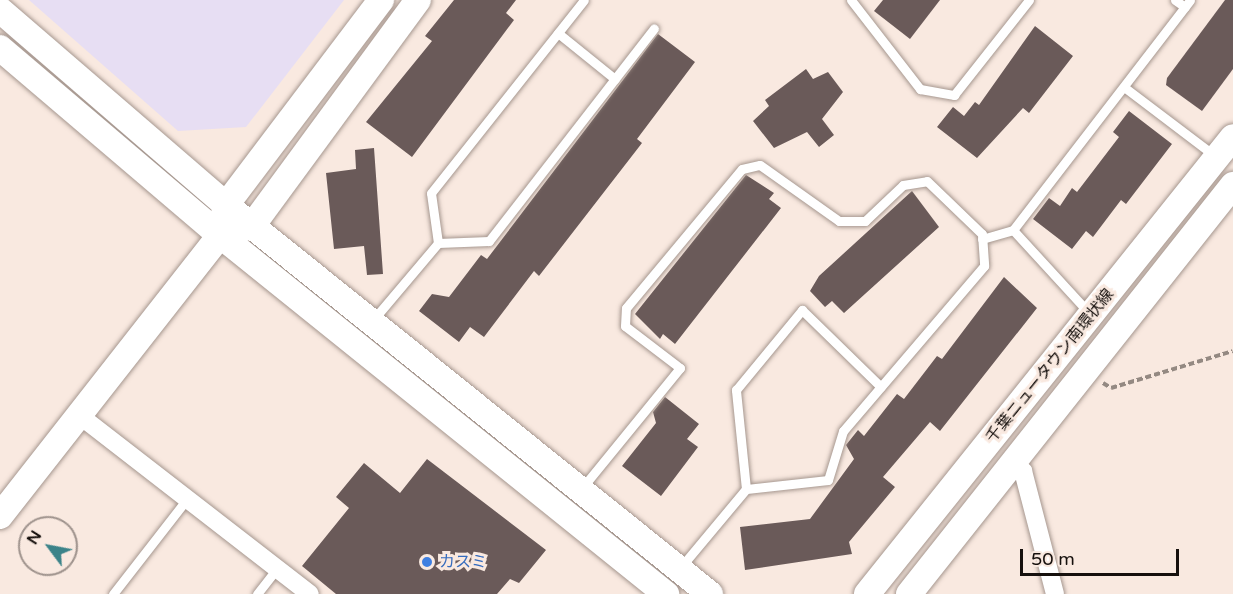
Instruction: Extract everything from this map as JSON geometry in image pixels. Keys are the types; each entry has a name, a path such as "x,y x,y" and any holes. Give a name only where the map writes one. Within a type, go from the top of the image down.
{"street":[{"path":"0,516 220,235 226,205 381,0"},
{"path":"220,235 252,226 418,0"},
{"path":"0,10 226,205 710,594"},
{"path":"0,48 220,235 666,594"},
{"name":"千葉ニュータウン南環状線","path":"867,594 1233,137"},
{"name":"千葉ニュータウン南環状線","path":"909,594 1233,185"},
{"path":"79,415 310,594"},
{"path":"1012,463 1023,471 1055,594"}],"lane":[{"path":"438,243 431,193 584,0"},
{"path":"851,0 920,89 954,95 1029,0"},
{"path":"982,239 1013,230 1188,4 1175,0"},
{"path":"371,322 438,243 489,241 654,28"},
{"path":"558,33 615,79"},
{"path":"1124,87 1217,157"},
{"path":"580,490 680,368 624,326 626,308 741,169 760,165 839,221 865,221 903,185 927,181 982,239 984,266 843,431 828,480 746,489 679,569"},
{"path":"1013,230 1091,315"},
{"path":"746,489 736,390 802,310 881,387"},
{"path":"113,594 187,499"},
{"path":"257,594 277,568"}],"path":[{"path":"1085,371 1111,388 1233,351"}],"shaded area":[{"path":"29,0 344,0 246,127 178,131"}],"building":[{"path":"454,0 516,0 506,13 514,20 412,157 366,122 432,41 425,36"},
{"path":"883,0 940,0 910,39 874,11"},
{"path":"1225,0 1233,0 1233,69 1202,111 1166,85 1167,78"},
{"path":"1035,26 1073,56 1029,113 1023,108 977,158 937,127 953,107 964,116 975,102 979,105"},
{"path":"658,34 695,62 637,139 642,143 539,276 534,271 484,337 470,327 459,342 419,311 432,294 449,297 481,255 487,259"},
{"path":"806,69 813,79 828,72 843,92 822,119 834,135 819,147 807,132 774,148 753,121 769,106 765,100"},
{"path":"1129,111 1172,144 1126,204 1121,200 1093,237 1086,231 1072,249 1033,219 1049,198 1060,206 1072,188 1077,192 1119,137 1113,132"},
{"path":"374,148 383,274 367,275 364,246 334,249 326,173 356,169 355,150"},
{"path":"746,175 774,193 769,199 781,208 675,344 663,334 660,339 635,314"},
{"path":"912,191 939,227 844,313 832,301 825,307 810,291 819,276"},
{"path":"1004,277 1037,308 940,431 930,422 883,477 895,487 849,542 852,554 745,570 740,527 810,519 854,459 846,445 858,430 864,436 897,394 904,399 937,356 942,359"},
{"path":"665,397 699,424 687,439 698,447 661,496 622,466 656,423 653,412"},
{"path":"427,459 546,550 519,583 510,579 497,594 336,594 302,566 349,508 336,497 364,463 400,493"}],"place":[{"name":"カスミ","path":"427,562"}]}
